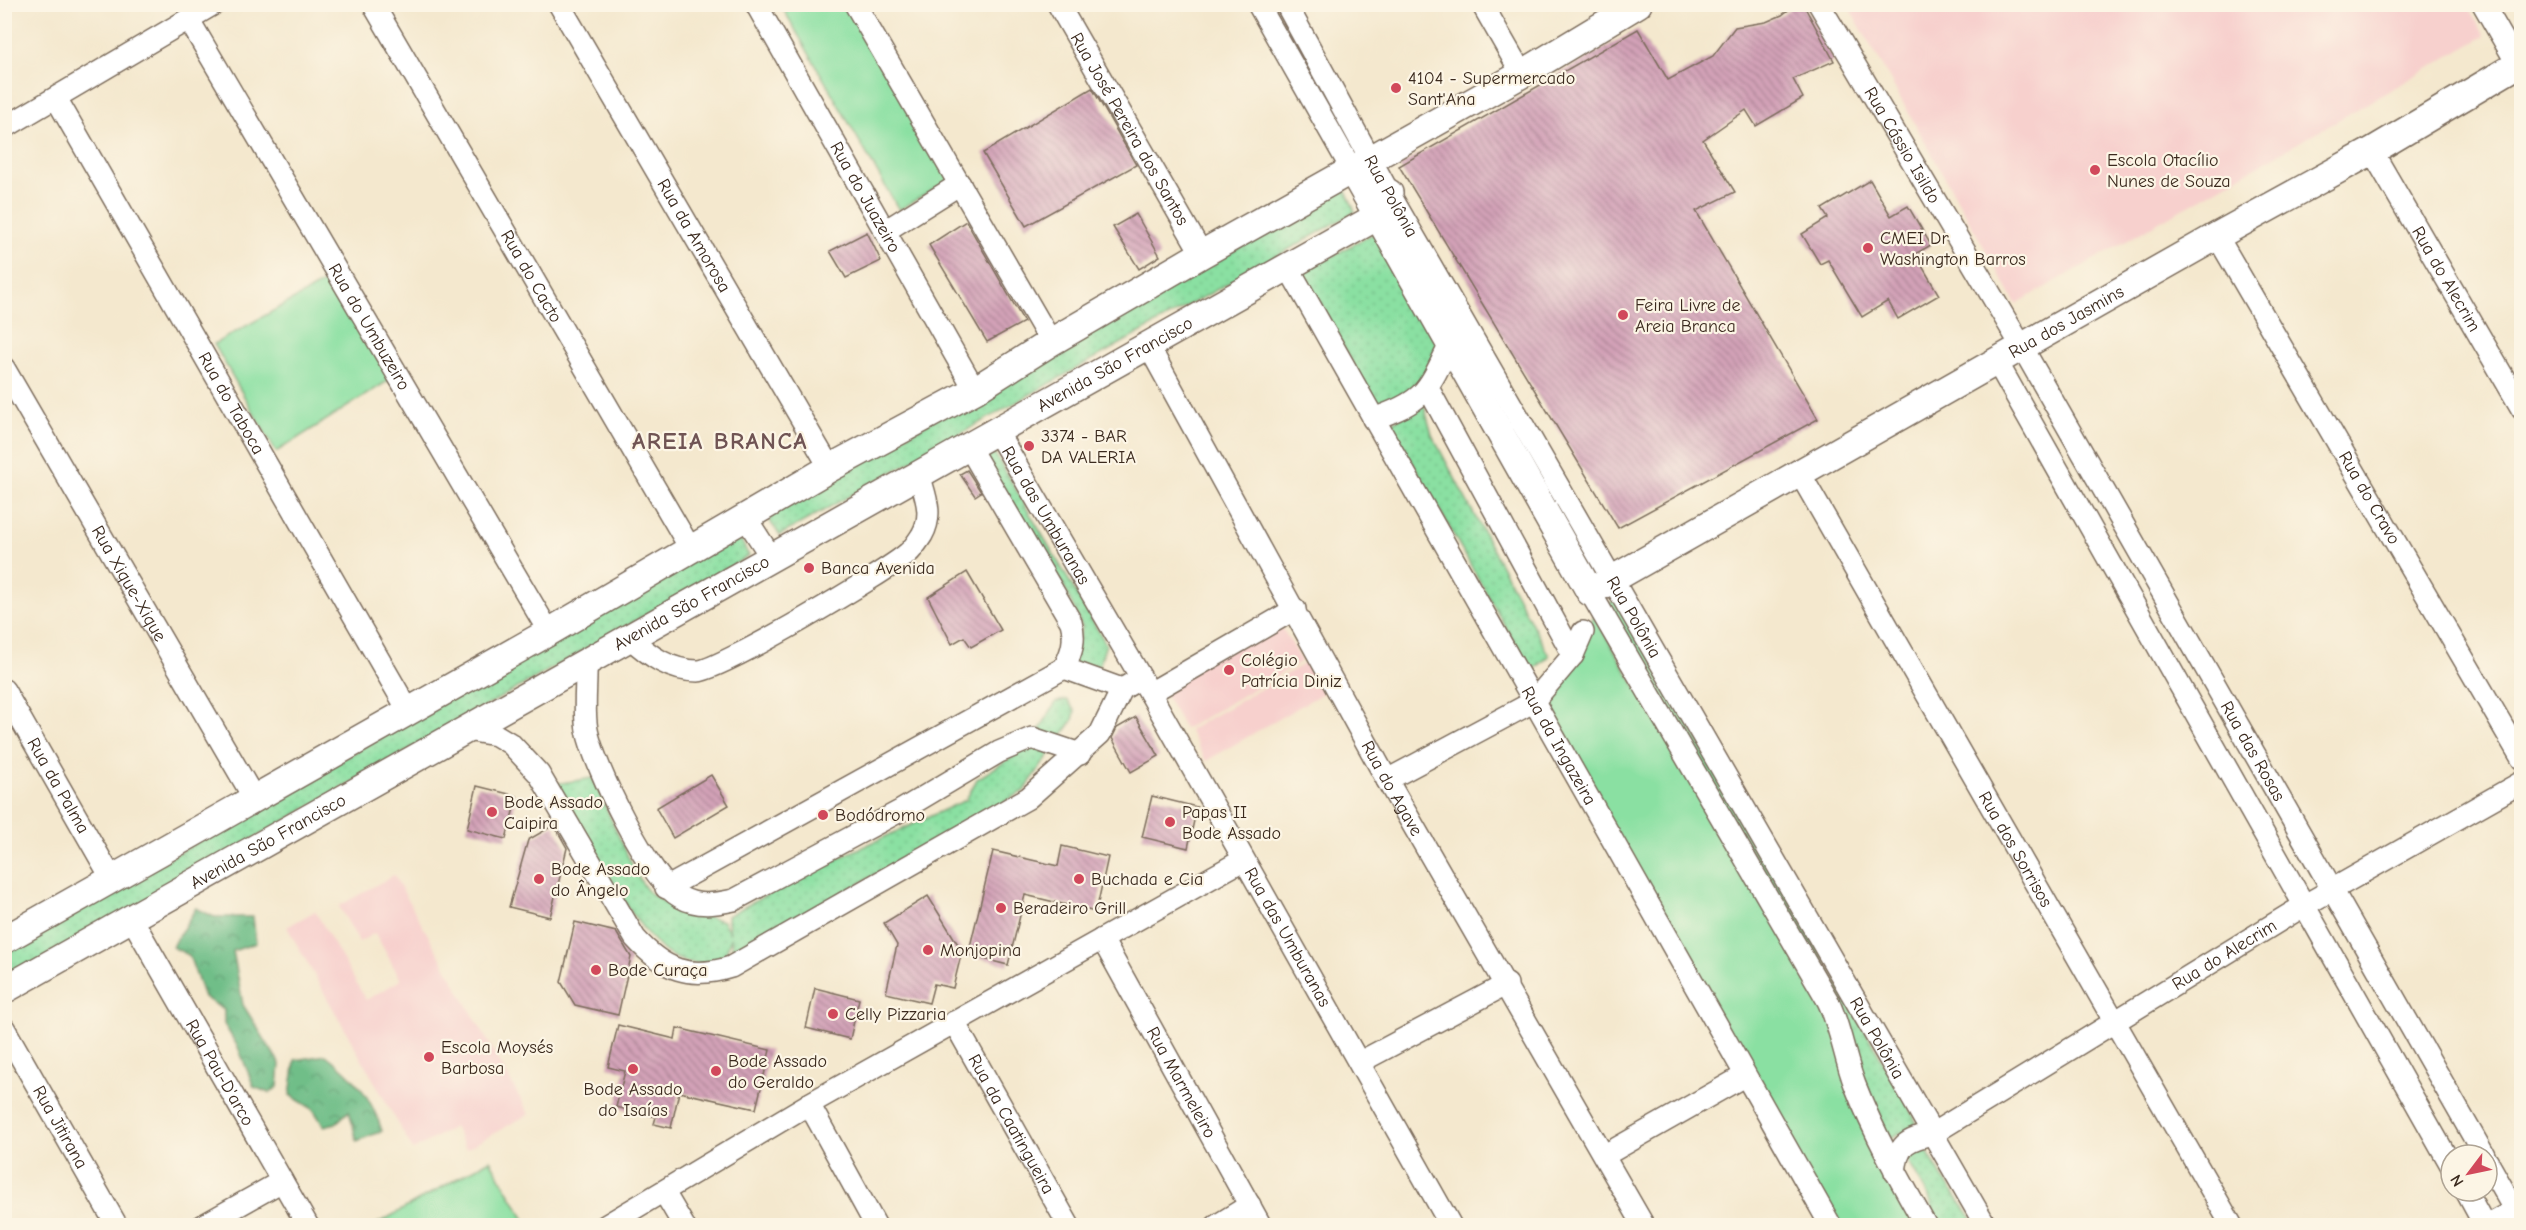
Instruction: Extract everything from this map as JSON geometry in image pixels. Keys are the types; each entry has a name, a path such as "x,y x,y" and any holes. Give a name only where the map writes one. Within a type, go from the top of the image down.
{"main road":[{"path":"4,940 549,632 830,468 975,390 1051,342 1202,254 1522,74 1638,4"},
{"name":"Rua dos Jasmins","path":"1600,585 2520,66"},
{"name":"Rua Polônia","path":"1362,164 1450,344 1600,585"},
{"name":"Avenida São Francisco","path":"4,990 1288,267 1383,204"}],"street":[{"path":"4,128 214,4"},
{"name":"Rua do Cacto","path":"373,4 690,548"},
{"name":"Rua da Amorosa","path":"559,4 830,468"},
{"name":"Rua do Juazeiro","path":"756,4 975,390"},
{"path":"855,4 1051,342"},
{"name":"Rua José Pereira dos Santos","path":"1058,4 1202,254"},
{"name":"Rua Polônia","path":"1258,4 1362,164"},
{"name":"Rua Polônia","path":"1286,4 1362,164"},
{"path":"1482,4 1522,74"},
{"name":"Rua Cássio Isildo","path":"1819,4 2022,347"},
{"path":"2483,4 2520,66"},
{"name":"Rua do Umbuzeiro","path":"189,20 549,632"},
{"name":"Rua do Taboca","path":"56,98 408,710"},
{"name":"Rua do Alecrim","path":"2372,151 2522,409"},
{"path":"885,231 960,184"},
{"name":"Rua Polônia","path":"1383,204 1600,585 1828,1001 1839,1022 1845,1055 1855,1086 1895,1172 1926,1226"},
{"name":"Rua do Cravo","path":"2217,236 2522,759"},
{"name":"Rua da Ingazeira","path":"1288,267 1830,1226"},
{"path":"1373,419 1403,409 1428,388 1450,344"},
{"name":"Rua do Agave","path":"1148,345 1387,780 1507,984 1644,1226"},
{"name":"Rua das Rosas","path":"2022,347 2477,1143"},
{"name":"Rua das Rosas","path":"1997,362 2439,1143"},
{"name":"Rua Xique-Xique","path":"4,368 255,800"},
{"path":"1428,388 1573,655"},
{"name":"Rua das Umburanas","path":"996,430 1146,686 1452,1226"},
{"path":"666,888 1064,668 1072,651 1074,638 1071,622 969,447"},
{"name":"Rua dos Sorrisos","path":"1799,472 2232,1226"},
{"path":"630,638 666,665 700,671 754,647 870,579 909,553 923,534 930,513 919,474"},
{"path":"746,518 771,557"},
{"name":"Rua Polônia","path":"1600,585 1986,1226"},
{"path":"1064,668 1122,688 1146,686 1295,609"},
{"path":"1387,780 1533,702 1573,655 1583,632"},
{"path":"586,662 585,712 587,731 596,761 650,866 666,888 695,903 711,905 734,900 1016,744 1032,738 1080,754"},
{"path":"466,730 496,735 523,755 539,774 635,938 659,962 696,974 731,967 1028,798 1100,734 1122,688"},
{"name":"Rua da Palma","path":"4,690 112,879"},
{"name":"Rua do Alecrim","path":"1895,1172 1897,1154 1901,1147 1917,1138 1932,1134 2305,905 2522,782"},
{"path":"604,1226 809,1104 1243,860"},
{"name":"Rua Pau-D'arco","path":"132,918 308,1226"},
{"name":"Rua Marmeleiro","path":"1102,939 1261,1226"},
{"path":"1360,1062 1507,984"},
{"name":"Rua da Caatingueira","path":"954,1022 1069,1226"},
{"name":"Rua Jitirana","path":"4,1028 117,1226"},
{"path":"1605,1155 1744,1076"},
{"path":"809,1104 876,1226"},
{"path":"2473,1203 2486,1226 2518,1208 2499,1179"},
{"path":"202,1226 282,1181"},
{"path":"664,1192 684,1226"},
{"path":"1216,1226 1250,1205"}],"shaded area":[{"name":"Escola Otacílio Nunes de Souza","path":"1848,5 2467,5 2485,36 2016,304"},
{"name":"Colégio Patrícia Diniz","path":"1272,611 1302,661 1185,729 1156,679"},
{"path":"1306,663 1323,693 1206,761 1189,730"},
{"name":"Escola Moysés Barbosa","path":"394,875 529,1114 466,1149 454,1127 413,1150 287,927 315,911 366,1000 401,980 375,933 359,942 339,906"}],"green space":[{"path":"781,5 852,5 951,179 899,210"},
{"path":"1345,188 1355,212 780,535 765,515"},
{"path":"1378,231 1442,345 1415,395 1385,408 1372,399 1303,272"},
{"path":"330,279 391,379 276,452 214,344"},
{"path":"1423,402 1432,435 1549,656 1531,672 1391,424"},
{"path":"991,447 1106,644 1092,687 1067,683 1082,627 1064,586 980,453"},
{"path":"737,533 749,556 5,980 4,953"},
{"path":"1616,598 1914,1116 1916,1127 1885,1141 1857,1063 1847,1018 1608,605"},
{"path":"1594,616 1836,1024 1920,1225 1831,1225 1543,705"},
{"path":"1067,700 1075,711 1073,720 1024,791 734,954 731,938 723,962 682,961 670,955 656,943 624,902 554,784 593,778 628,857 650,893 674,906 723,921 730,933 727,916 821,866 966,800 977,779 1030,746 1056,702"},
{"path":"196,908 214,917 253,917 256,943 233,951 243,1005 280,1064 278,1087 269,1093 254,1087 238,1047 224,1024 224,1010 204,997 189,955 172,947"},
{"path":"326,1055 361,1088 373,1107 382,1131 357,1141 349,1111 336,1123 324,1126 313,1109 290,1095 295,1060"},
{"path":"1924,1146 1942,1177 1977,1225 1939,1225 1929,1197 1906,1157"},
{"path":"490,1160 528,1225 375,1225"}],"building":[{"name":"Feira Livre de Areia Branca","path":"1796,4 1803,4 1834,61 1793,79 1803,98 1756,126 1746,110 1703,140 1735,192 1696,211 1818,419 1618,528 1399,166 1638,29 1668,80 1713,56 1735,27 1766,22 1782,15"},
{"path":"1092,88 1136,165 1026,226 983,153"},
{"name":"CMEI Dr Washington Barros","path":"1870,180 1891,216 1908,206 1931,245 1915,254 1939,295 1898,319 1888,301 1862,317 1828,260 1820,264 1802,234 1828,218 1822,209"},
{"path":"1136,214 1160,256 1139,269 1113,227"},
{"path":"966,221 1024,322 987,342 929,245"},
{"path":"867,232 881,261 846,278 830,251"},
{"path":"967,470 981,492 975,496 960,474"},
{"path":"967,572 1001,630 971,647 964,637 952,644 928,597"},
{"path":"1136,717 1159,756 1131,772 1112,738 1117,728"},
{"path":"711,775 729,805 673,838 656,808"},
{"name":"Bode Assado Caipira","path":"477,786 517,796 506,839 467,829"},
{"name":"Papas II Bode Assado","path":"1152,796 1197,807 1188,848 1142,837"},
{"name":"Bode Assado do Ângelo","path":"554,825 567,848 550,917 509,907 528,840"},
{"path":"1062,846 1108,857 1096,912 1025,895 1008,965 968,955 993,851 1058,866"},
{"name":"Monjopina","path":"928,896 962,951 953,988 934,984 929,1003 886,993 897,945 884,923"},
{"name":"Bode Curaça","path":"575,922 616,932 631,957 618,1015 575,1005 561,982"},
{"name":"Celly Pizzaria","path":"815,988 859,999 850,1039 806,1028"},
{"name":"Bode Assado do Geraldo","path":"618,1025 675,1039 677,1028 770,1050 756,1109 679,1092 671,1128 654,1124 656,1117 616,1107 625,1071 608,1067"}],"place":[{"name":"4104 - Supermercado Sant'Ana","path":"1396,88"},
{"name":"Escola Otacílio Nunes de Souza","path":"2095,170"},
{"name":"CMEI Dr Washington Barros","path":"1868,248"},
{"name":"Feira Livre de Areia Branca","path":"1623,315"},
{"name":"3374 - BAR DA VALERIA","path":"1029,446"},
{"name":"Banca Avenida","path":"809,568"},
{"name":"Colégio Patrícia Diniz","path":"1229,670"},
{"name":"Bode Assado Caipira","path":"492,812"},
{"name":"Bodódromo","path":"823,815"},
{"name":"Papas II Bode Assado","path":"1170,822"},
{"name":"Bode Assado do Ângelo","path":"539,879"},
{"name":"Buchada e Cia","path":"1079,879"},
{"name":"Beradeiro Grill","path":"1001,908"},
{"name":"Monjopina","path":"928,950"},
{"name":"Bode Curaça","path":"596,970"},
{"name":"Celly Pizzaria","path":"833,1014"},
{"name":"Escola Moysés Barbosa","path":"429,1057"},
{"name":"Bode Assado do Isaías","path":"633,1069"},
{"name":"Bode Assado do Geraldo","path":"716,1071"}],"district":[{"name":"AREIA BRANCA","path":"720,441"}]}
